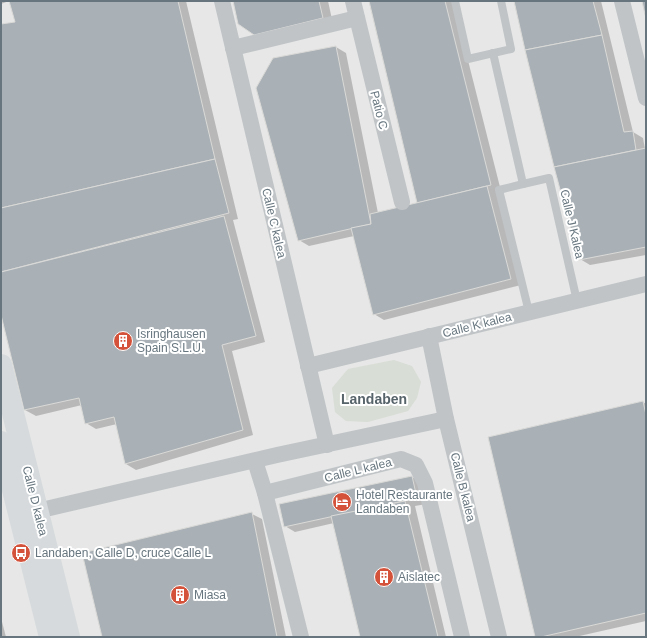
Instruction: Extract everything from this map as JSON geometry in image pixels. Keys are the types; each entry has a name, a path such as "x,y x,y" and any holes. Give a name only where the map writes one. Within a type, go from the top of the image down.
{"street":[{"name":"Calle C kalea","path":"222,1 327,445"},
{"name":"Patio C","path":"353,1 402,202"},
{"path":"622,1 646,98"},
{"path":"233,48 357,18"},
{"name":"Calle K kalea","path":"308,366 646,284"},
{"name":"Calle B kalea","path":"429,336 446,419 499,637"},
{"name":"Calle D kalea","path":"1,365 69,637"},
{"path":"1,441 9,449 24,503 37,511 277,455 446,419"},
{"name":"Calle D kalea","path":"1,441 50,637"},
{"name":"Calle L kalea","path":"265,493 401,459 416,465 425,483 462,637"},
{"path":"255,461 265,493 301,637"},
{"path":"37,511 31,534 41,582 40,596"}],"lane":[{"path":"455,1 468,59 511,49 501,1"},
{"path":"493,54 523,184"},
{"name":"Calle J Kalea","path":"529,312 499,190 549,178 577,301"}],"shaded area":[{"path":"1,1 646,1 646,637 1,637"},
{"path":"394,360 412,366 421,382 417,398 408,411 368,422 346,421 335,412 332,388 348,369"}],"building":[{"path":"9,1 178,1 215,159 1,208 1,24 15,22"},
{"path":"233,1 319,1 323,18 254,35 238,24"},
{"path":"369,1 445,1 491,185 417,203"},
{"path":"514,1 593,1 602,35 525,50"},
{"path":"642,1 646,1 646,19"},
{"path":"602,35 624,132 633,131 636,150 554,167 525,50"},
{"path":"336,46 371,224 298,241 256,88 273,58"},
{"path":"646,148 646,247 579,260 554,167"},
{"path":"215,159 229,213 1,272 1,208"},
{"path":"487,186 511,279 373,315 351,228 371,224 370,214"},
{"name":"Isringhausen Spain S.L.U.","path":"224,216 256,336 222,345 243,430 125,464 114,417 85,424 79,398 24,410 1,315 1,272"},
{"path":"643,401 646,415 646,613 541,637 535,637 488,437"},
{"name":"Hotel Restaurante Landaben","path":"412,476 417,498 284,527 279,504"},
{"name":"Aislatec","path":"405,501 438,637 360,637 331,516"},
{"name":"Miasa","path":"252,512 277,637 102,637 82,553"}],"place":[{"name":"Isringhausen Spain S.L.U.","path":"123,341"},
{"name":"Hotel Restaurante Landaben","path":"342,502"},
{"name":"Landaben, Calle D, cruce Calle L","path":"21,553"},
{"name":"Aislatec","path":"384,577"},
{"name":"Miasa","path":"180,595"}],"district":[{"name":"Landaben","path":"374,399"}]}
